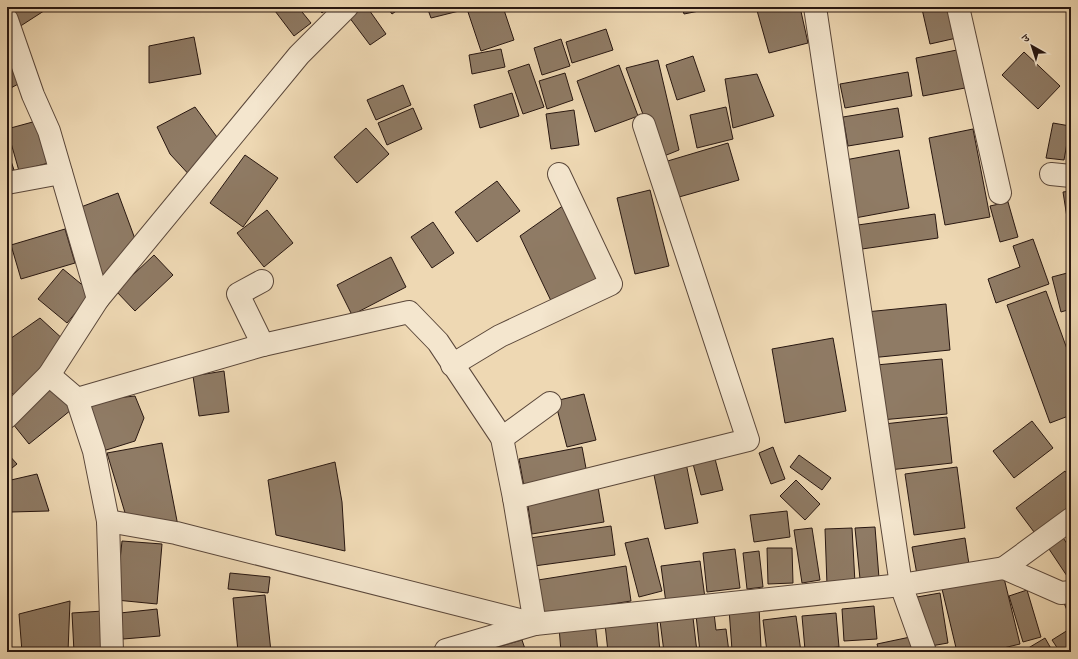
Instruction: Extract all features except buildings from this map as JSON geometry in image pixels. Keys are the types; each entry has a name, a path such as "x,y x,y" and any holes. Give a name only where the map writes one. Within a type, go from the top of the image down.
{"street":[{"path":"7,417 50,376 98,299 299,54 347,7"},
{"path":"815,7 902,585 925,652"},
{"path":"958,7 1000,193"},
{"path":"7,20 33,95 50,131 98,299"},
{"path":"514,498 748,440 644,124"},
{"path":"7,183 61,173"},
{"path":"452,365 500,336 611,284 559,174"},
{"path":"262,282 238,294 263,345"},
{"path":"77,398 263,345 410,312 438,342 502,438 514,498 535,624"},
{"path":"50,376 77,398 94,451 108,520 112,652"},
{"path":"502,438 550,403"},
{"path":"445,652 446,650 535,624 902,585 1004,568 1071,519"},
{"path":"108,520 176,533 535,624"},
{"path":"1004,568 1061,593 1071,592"}]}
